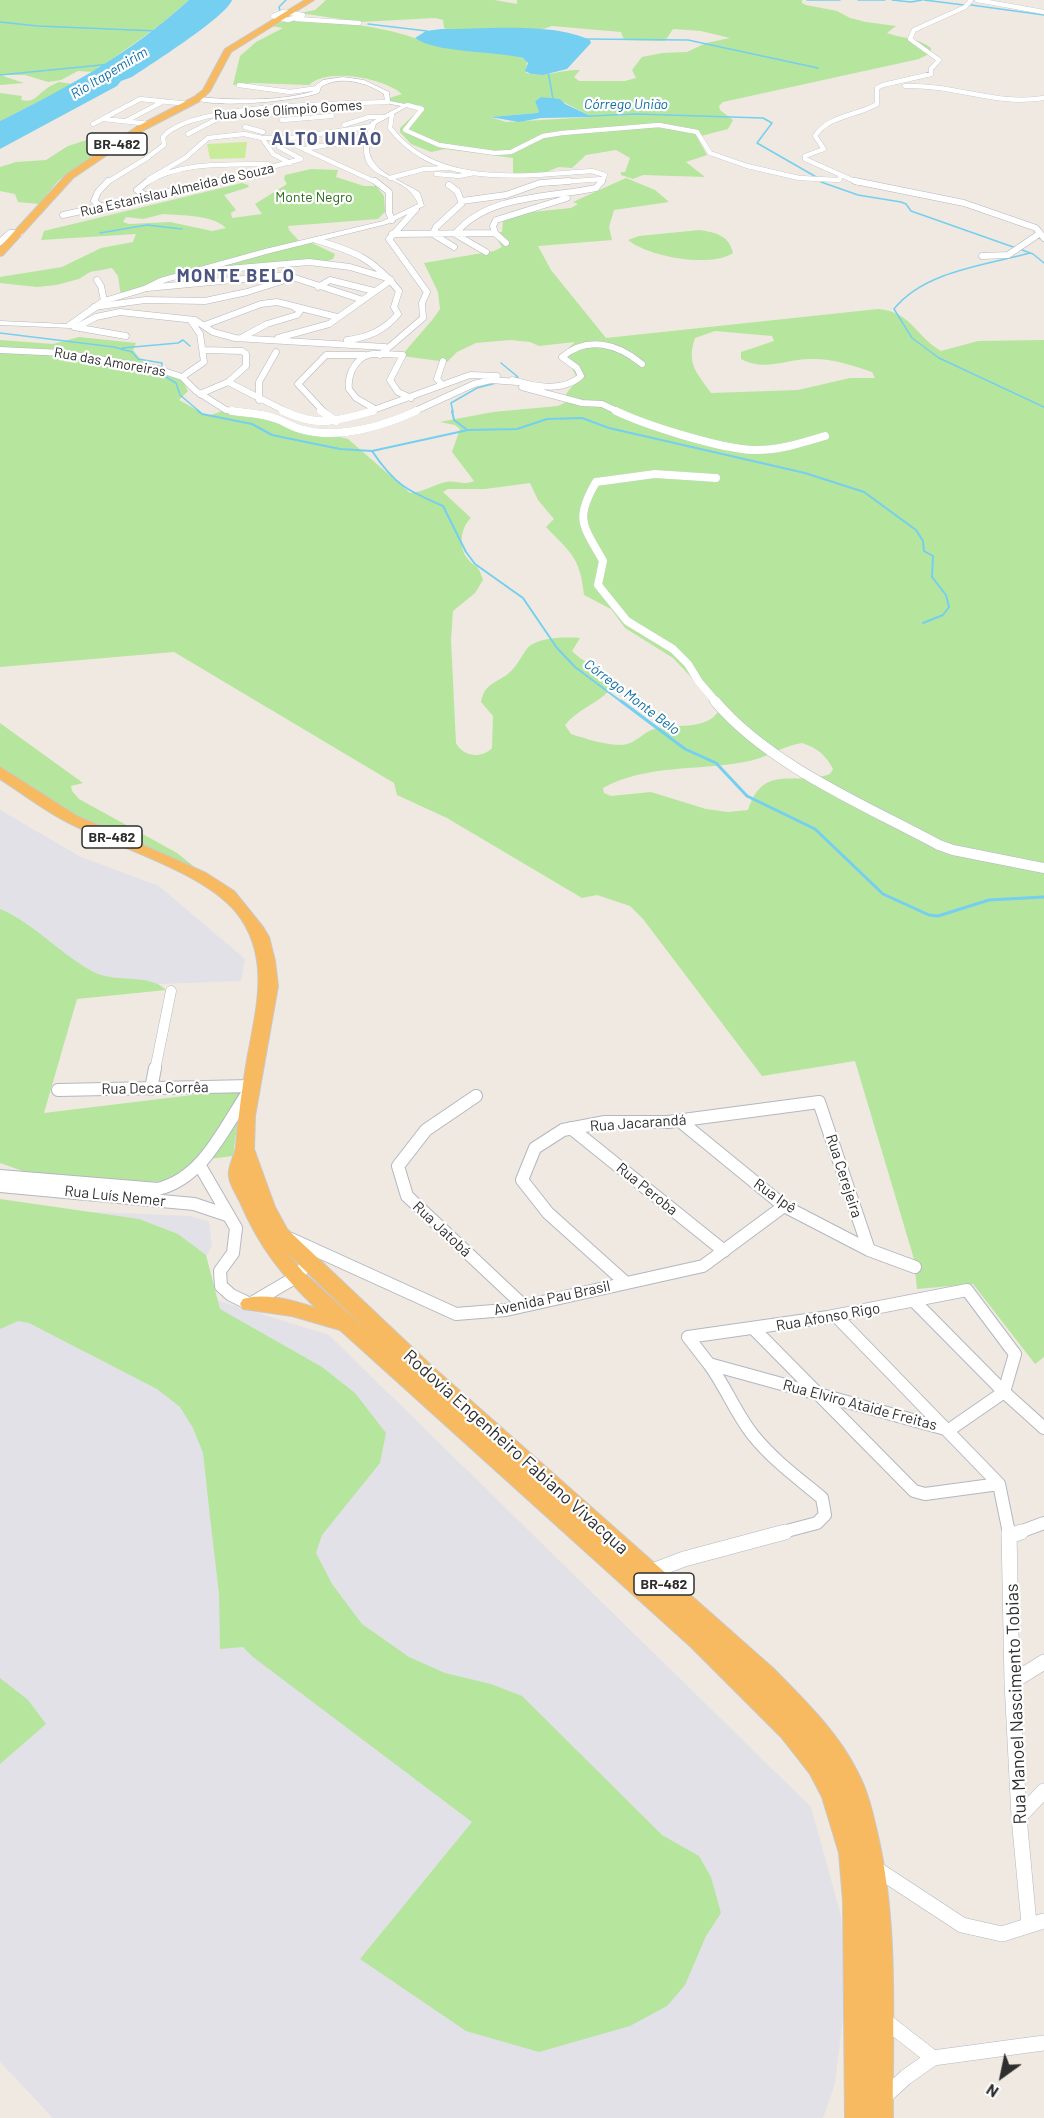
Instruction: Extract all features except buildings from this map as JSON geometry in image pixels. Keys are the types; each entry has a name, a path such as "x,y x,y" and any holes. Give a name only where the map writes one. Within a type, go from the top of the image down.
{"highway":[{"name":"BR-482","path":"0,253 70,176 149,124 193,101 206,91 228,51 279,19 294,15 310,0"},
{"name":"Rodovia Engenheiro Fabiano Vivacqua","path":"0,772 72,819 200,876 228,894 242,909 261,937 269,974 246,1116 245,1149 238,1176 277,1254 302,1270 426,1374 554,1498 650,1572 819,1766 834,1794 852,1853 866,2112"},
{"name":"Rodovia Engenheiro Fabiano Vivacqua","path":"245,1149 265,1207 280,1234 302,1270 349,1326 554,1498 707,1635 805,1717 834,1754 850,1780 873,1867 880,2016 866,2112"},
{"path":"250,1304 292,1308 349,1326"},
{"path":"396,1366 426,1374"}],"street":[{"path":"877,88 888,82 932,74 931,69 939,60 910,39 914,30 965,7 971,0"},
{"path":"977,0 1044,12"},
{"path":"294,15 303,15 359,23 294,15"},
{"path":"294,15 303,15"},
{"path":"93,124 140,99 234,102 310,95 317,92 319,84 329,80 356,81 383,90 387,93 387,102 422,109 405,130 426,142 454,148 508,153 532,140 553,134 640,126 672,126 698,132 710,153 747,166 781,176 862,184 980,207 1029,224 1036,228 1042,236 1008,255 982,256"},
{"path":"877,88 943,86 1013,100 1029,101 1044,98"},
{"path":"268,98 239,88 290,92 318,88"},
{"path":"862,184 806,161 805,156 824,149 815,136 818,131 841,116 867,110 877,104 877,88"},
{"path":"126,121 165,101"},
{"name":"Rua José Olímpio Gomes","path":"103,208 94,201 99,189 108,181 156,153 164,145 164,135 193,120 220,113 387,102"},
{"path":"72,326 96,317 120,312 188,319 205,325 222,335 241,338 385,347 396,342 423,318 422,303 427,292 388,239 422,204 418,194 382,174 366,154 372,126 376,121 407,105"},
{"path":"311,117 315,106"},
{"path":"188,134 209,122 246,115 293,113 297,108"},
{"path":"120,110 142,113"},
{"path":"392,114 390,128 402,144 428,158 475,172 508,177 586,171 604,177"},
{"path":"244,134 246,115"},
{"path":"282,120 332,116"},
{"path":"311,117 316,123"},
{"path":"245,127 265,132 291,132 345,125 369,117 384,117"},
{"path":"104,118 149,124"},
{"path":"148,197 137,190 149,179 185,158 206,138 244,134 278,139 372,126"},
{"path":"262,138 274,156 288,164"},
{"path":"304,149 369,138"},
{"path":"278,139 384,187 390,199 389,213 392,220"},
{"path":"149,179 200,164 288,164 301,159 279,147 278,139"},
{"path":"197,147 200,154"},
{"name":"Rua Estanislau Almeida de Souza","path":"63,216 288,164"},
{"path":"390,178 412,172 459,176 475,172"},
{"path":"831,181 839,180 841,176"},
{"path":"506,243 495,233 493,226 496,220 523,210 547,206 588,190 599,185 604,177"},
{"path":"433,234 436,227 462,201 506,195 540,183 604,177"},
{"path":"449,185 457,191 462,201"},
{"path":"456,234 459,226 488,208 588,190"},
{"path":"548,192 568,193"},
{"path":"72,326 94,307 163,280 392,220 416,209"},
{"path":"0,242 10,233 20,233"},
{"path":"392,234 495,233"},
{"path":"433,234 454,247"},
{"path":"456,234 486,252"},
{"path":"309,343 354,340 376,332 394,320 398,314 394,307 399,291 383,270 365,256 316,240"},
{"path":"193,272 220,273 315,262 391,280"},
{"path":"147,288 286,274 294,279 363,300"},
{"path":"94,307 145,300 188,302 215,299 294,279"},
{"path":"96,280 105,297 104,302"},
{"path":"318,287 330,280 374,291"},
{"path":"273,341 329,324 391,280"},
{"path":"180,285 188,302"},
{"path":"205,325 261,304 277,302 337,317"},
{"path":"241,338 267,324 297,315 300,311 291,306"},
{"path":"182,377 204,362 204,350 199,330 188,319"},
{"path":"0,323 72,326 87,331 126,336"},
{"path":"228,382 259,400 309,421 336,421 384,408 442,385 479,374 517,382 564,387 574,383 580,376 579,371 562,357 570,350 589,343 621,350 642,364"},
{"path":"380,355 385,347"},
{"path":"200,394 228,382 246,366 246,354 235,349 204,350"},
{"name":"Rua das Amoreiras","path":"0,350 63,353 158,369 182,377 200,394 226,410 272,417 309,432 343,432 403,417 474,384 491,380 517,382"},
{"path":"259,400 259,382 276,352"},
{"path":"336,421 320,410 298,384 326,355 403,355 390,380 392,387 411,398"},
{"path":"365,355 359,359 347,378 346,384 353,396 375,409"},
{"path":"442,385 437,379 443,361"},
{"path":"517,382 533,391 582,403 602,404 630,418 707,441 752,450 788,447 825,436"},
{"path":"384,408 403,417"},
{"path":"716,478 677,474 642,474 596,482 589,491 584,503 583,526 603,561 598,585 627,621 674,649 726,714 804,773 946,847 1044,868"},
{"path":"151,1089 171,991"},
{"path":"252,1086 200,1166 236,1228 236,1241 232,1253 220,1271 221,1286 231,1295 250,1304 302,1270"},
{"name":"Rua Deca Corrêa","path":"58,1090 252,1086"},
{"name":"Rua Jatobá","path":"476,1096 426,1130 398,1166 406,1196 524,1306"},
{"name":"Rua Jacarandá","path":"626,1283 548,1213 522,1180 535,1148 563,1130 605,1122 680,1121 819,1102"},
{"name":"Rua Cerejeira","path":"819,1102 869,1250"},
{"name":"Rua Ipê","path":"680,1121 784,1206 869,1250 915,1267"},
{"name":"Rua Peroba","path":"571,1128 724,1251"},
{"name":"Rua Luís Nemer","path":"0,1176 158,1189 174,1185 200,1166"},
{"name":"Rua Luís Nemer","path":"0,1186 194,1204 227,1215"},
{"name":"Avenida Pau Brasil","path":"280,1234 456,1314 506,1310 703,1266 784,1206"},
{"name":"Rua Afonso Rigo","path":"707,1364 688,1337 836,1316 967,1290 1015,1352 1004,1392"},
{"path":"914,1301 1004,1392 1044,1428"},
{"path":"836,1316 999,1484"},
{"path":"754,1329 914,1491 934,1494 999,1484"},
{"path":"650,1572 684,1560 817,1523 825,1515 822,1498 774,1458 752,1434 722,1382 707,1364"},
{"name":"Rua Elviro Ataide Freitas","path":"707,1364 817,1392 949,1430 1004,1392"},
{"name":"Rua Manoel Nascimento Tobias","path":"999,1484 1010,1536 1012,1682 1019,1817 1037,1923"},
{"path":"1010,1536 1044,1523"},
{"path":"1012,1682 1044,1662"},
{"path":"1019,1817 1044,1791"},
{"path":"873,1867 962,1925 1002,1934 1037,1923"},
{"path":"880,2016 933,2058"},
{"path":"866,2112 906,2077 933,2058 1044,2043"}],"shaded area":[{"path":"0,810 81,857 159,886 245,959 241,981 107,986 0,915"},
{"path":"0,1208 189,1216 209,1221 212,1246 198,1271 216,1300 329,1335 811,1807 841,1916 845,2001 835,2084 823,2118 53,2118 0,2062"}],"green space":[{"path":"0,0 189,0 160,25 94,72 78,71 61,80 48,82 25,75 0,75"},
{"path":"326,0 494,0 517,4 517,0 802,0 802,3 806,5 837,11 850,18 896,26 887,33 927,45 931,48 931,53 919,59 723,102 719,106 720,110 733,120 728,129 697,137 707,155 686,162 705,177 643,175 633,179 621,175 621,172 625,172 630,158 616,150 586,155 572,168 559,167 541,174 513,176 513,158 445,149 431,152 411,144 400,132 400,128 423,106 390,101 389,98 402,94 394,88 369,79 342,76 317,80 309,85 253,83 233,85 240,56 256,42 283,28 271,26 296,20 314,20 386,30 429,43 464,50 516,56 527,60 526,73 580,70 574,77 579,81 625,81 636,78 632,70 642,57 687,52 706,43 730,38 701,31 673,29 665,41 624,40 621,32 552,26 543,29 446,29 443,20 435,18 360,22 300,13 315,10","holes":["541,97 561,101 593,117 506,122 490,117 537,113 539,112 535,101"]},
{"path":"0,75 24,83 0,85"},
{"path":"59,82 73,84 0,121 0,93 22,96 21,100 29,101"},
{"path":"105,134 123,137 59,180 39,204 18,202 15,194 0,191 0,167 16,162 46,160 68,146"},
{"path":"247,142 245,158 210,159 207,144"},
{"name":"Monte Negro","path":"311,169 338,170 336,177 364,186 376,186 384,196 385,212 378,219 288,226 299,241 312,243 335,254 333,259 325,262 187,275 121,296 118,276 112,268 90,272 79,279 56,285 37,287 0,283 0,277 62,267 101,248 133,242 136,234 41,240 44,231 242,183 249,187 224,195 236,210 231,213 232,218 262,214 255,204 287,184 284,179 285,175","holes":["163,214 205,218 220,223 226,228 212,231 170,222 129,224 123,222 126,217 143,219"]},
{"path":"626,178 655,190 669,202 614,210 609,227 612,240 538,246 551,270 606,338 878,309 899,315 941,351 978,341 1044,340 1044,1357 1035,1364 973,1284 917,1289 914,1259 855,1061 762,1076 643,919 630,906 597,895 582,898 447,818 397,795 394,783 174,652 0,667 0,340 53,344 79,337 136,343 133,350 146,366 181,378 188,391 179,400 208,416 225,410 348,439 410,493 446,482 470,482 474,481 452,452 460,429 455,425 440,422 493,412 558,406 568,401 566,394 578,379 563,353 575,342 539,346 530,342 510,340 476,343 457,352 447,362 402,356 440,309 438,292 424,263 494,251 502,247 493,233 502,232 503,220 513,214 571,208 578,204 573,202","holes":["715,331 772,336 774,341 741,352 741,359 750,363 767,365 824,359 872,372 875,378 850,378 798,390 711,393 694,368 692,355 695,338","530,483 538,500 554,519 546,527 568,550 577,564 584,595 611,609 625,628 673,658 720,708 715,716 699,724 651,730 634,741 622,745 602,743 571,734 565,725 609,691 610,677 572,651 580,638 551,639 536,642 530,646 512,671 485,691 481,702 493,716 492,748 478,755 468,754 459,748 456,743 451,640 453,611 475,593 483,580 479,570 467,558 462,548 463,531 471,518 443,492 448,489 485,489","802,743 812,747 827,759 833,769 830,774 817,777 771,781 762,786 754,795 748,810 728,812 706,809 651,792 611,796 604,793 603,788 637,775 744,762"]},
{"path":"700,230 725,239 733,253 710,260 695,260 664,256 628,240 639,236"},
{"path":"0,723 83,783 71,786 79,799 177,853 202,873 54,806 0,767"},
{"path":"0,909 25,923 73,959 98,974 152,982 166,990 77,999 44,1113 242,1089 233,1156 209,1159 168,1181 135,1183 37,1176 0,1163"},
{"path":"0,1199 139,1219 178,1234 206,1255 220,1309 322,1367 355,1393 386,1433 380,1463 322,1535 316,1553 332,1584 362,1624 409,1657 445,1673 491,1684 522,1696 662,1835 699,1856 711,1877 721,1913 706,1936 685,1985 667,2006 630,2026 539,2052 466,2031 360,1959 472,1822 253,1657 243,1647 220,1649 219,1594 203,1453 193,1428 180,1407 157,1389 29,1323 18,1321 0,1329"},
{"path":"0,1678 28,1700 46,1724 0,1764"}],"water":[{"name":"Rio Itapemirim","path":"189,0 232,0 227,8 203,28 132,77 0,149 0,121 99,68 144,37"},
{"path":"538,29 575,34 590,40 591,43 567,69 543,75 531,74 525,71 528,63 523,58 451,49 424,43 415,38 426,31"},
{"path":"541,97 560,99 565,104 593,117 541,118 519,122 490,117 537,113 539,112 535,101"}],"waterway":[{"name":"Córrego União","path":"280,11 279,7 286,0"},
{"path":"807,0 840,0"},
{"path":"858,0 885,0"},
{"path":"892,0 911,2 922,0"},
{"path":"924,0 964,5"},
{"path":"971,5 1044,15"},
{"path":"0,22 38,26 157,31"},
{"name":"Córrego União","path":"368,24 427,31"},
{"path":"586,39 688,40 818,68"},
{"path":"0,75 111,64"},
{"name":"Córrego União","path":"548,71 553,99"},
{"name":"Córrego União","path":"590,116 636,114 763,118 772,123 757,143 818,178"},
{"name":"Córrego União","path":"821,182 858,195 901,202 906,204 911,211 1016,248"},
{"path":"100,233 147,225 182,229"},
{"name":"Córrego União","path":"1022,250 1033,254 1044,263"},
{"path":"1030,253 957,271 939,278 907,296 894,309 912,338 939,358 1044,407"},
{"name":"Córrego Monte Belo","path":"0,333 114,347 132,352 138,359 162,363 161,374 176,383 180,395 200,412"},
{"path":"122,348 178,343 183,340 190,346"},
{"path":"501,363 518,377 512,378"},
{"path":"453,412 451,403 477,388 500,382"},
{"name":"Córrego Monte Belo","path":"198,411 202,414 252,424 272,435 340,449 372,451"},
{"path":"452,411 454,420 466,429"},
{"path":"372,451 468,430 517,429 547,419 582,418 609,428 805,473 864,492 916,530 923,541 924,551 933,556 932,577 946,595 949,607 943,615 923,623"},
{"name":"Córrego Monte Belo","path":"372,451 388,472 402,485 443,506 466,552 475,564 523,598 557,648 575,667 623,703"},
{"name":"Córrego Monte Belo","path":"621,701 685,749 716,763 747,796 815,829 883,894 929,915 938,916 989,900 1044,897"}],"district":[{"name":"ALTO UNIÃO","path":"327,139"},
{"name":"MONTE BELO","path":"236,276"}]}
